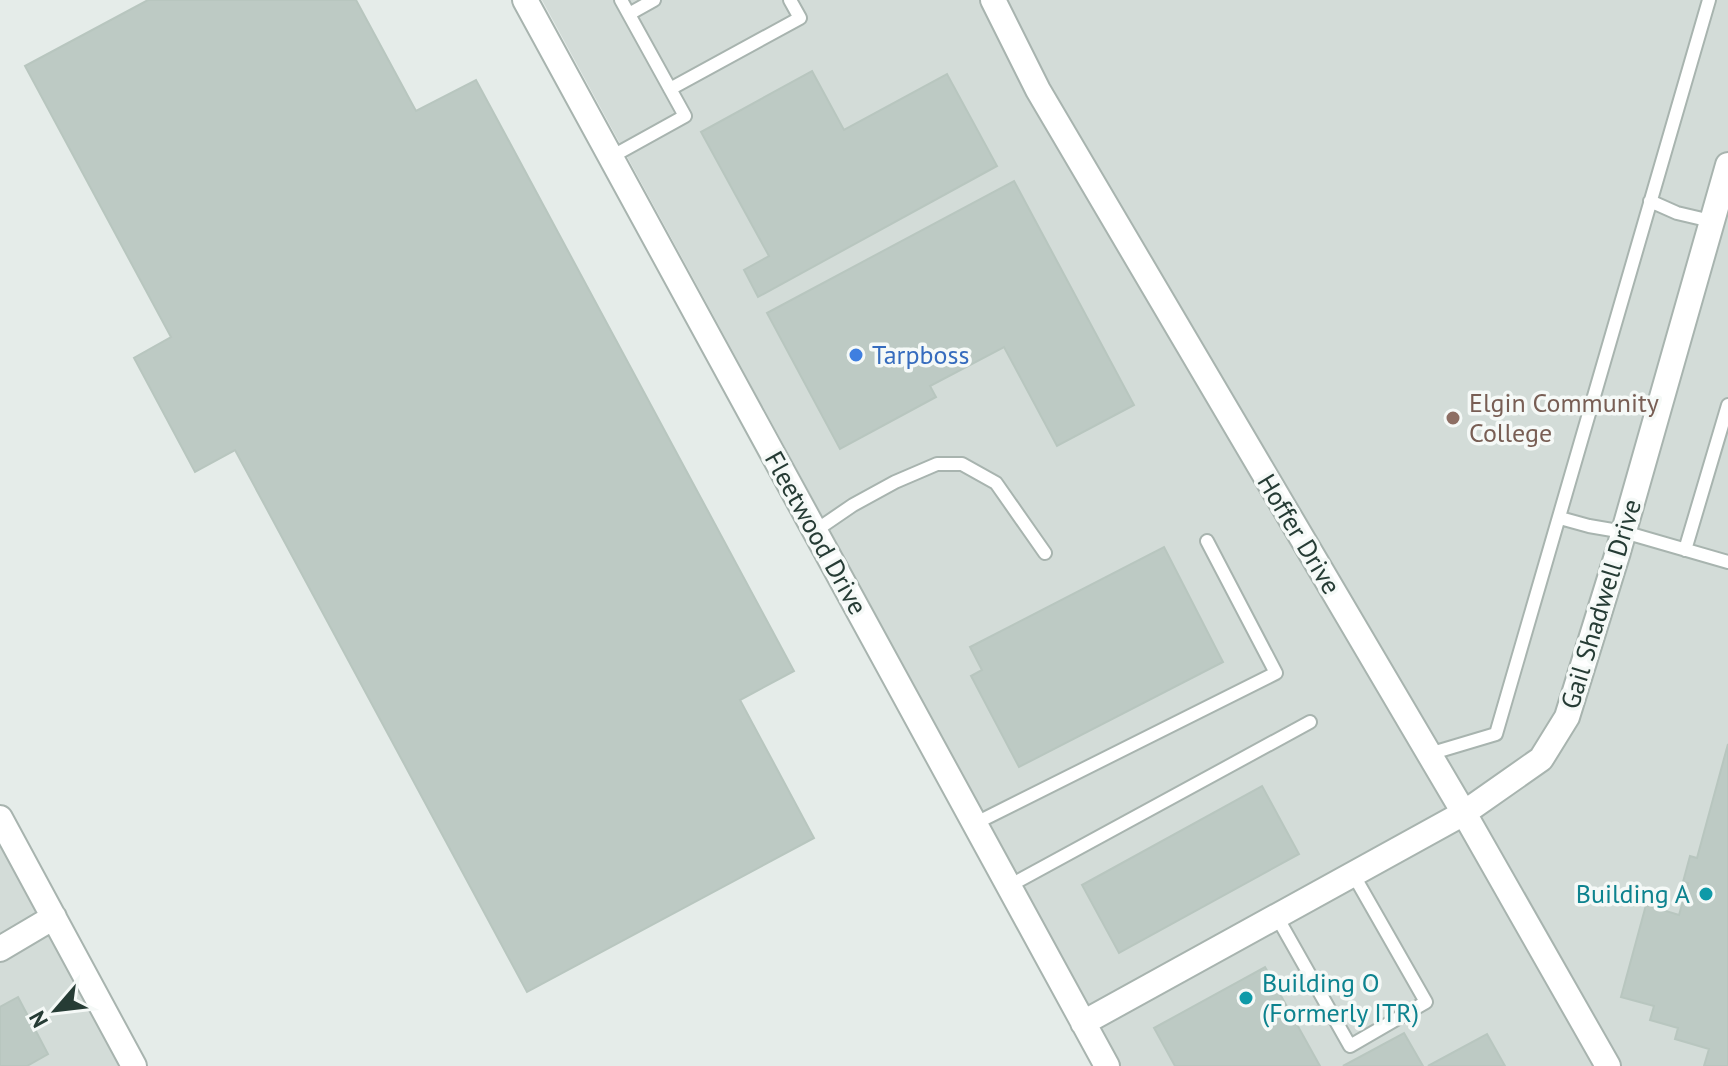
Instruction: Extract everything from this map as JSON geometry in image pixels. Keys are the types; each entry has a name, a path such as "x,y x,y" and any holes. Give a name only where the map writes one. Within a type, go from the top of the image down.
{"street":[{"name":"Fleetwood Drive","path":"525,0 1107,1066"},
{"name":"Hoffer Drive","path":"993,0 1051,112 1464,813 1608,1066"},
{"name":"Gail Shadwell Drive","path":"1083,1023 1464,813 1541,759 1567,717 1624,532 1728,165"},
{"path":"0,818 134,1066"},
{"path":"0,949 54,917"}],"lane":[{"path":"611,157 685,116 621,0"},
{"path":"629,14 654,0"},
{"path":"670,89 800,18 790,0"},
{"path":"1429,754 1496,734 1709,0"},
{"path":"1650,201 1677,213 1711,221"},
{"path":"1685,550 1728,405"},
{"path":"815,531 895,482 937,464 962,464 996,483 1045,553"},
{"path":"1560,518 1624,532 1728,562"},
{"path":"974,824 1276,673 1207,541"},
{"path":"1009,886 1310,722"},
{"path":"1277,917 1350,1046 1426,1002 1353,874"}],"shaded area":[{"name":"Elgin Community College","path":"542,0 1728,0 1728,1066 1121,1066"},
{"path":"0,834 127,1066 0,1066"}],"building":[{"path":"148,0 356,0 416,111 476,80 794,671 740,700 814,838 527,992 235,450 195,472 134,358 171,337 25,66"},
{"path":"812,71 844,130 947,74 997,166 758,297 744,270 769,256 701,132"},
{"path":"1014,181 1134,405 1057,446 1004,347 930,386 936,397 840,449 767,313"},
{"path":"1164,547 1223,662 1019,767 971,676 982,670 970,647"},
{"name":"Building A","path":"1728,744 1728,1066 1704,1066 1709,1049 1675,1039 1678,1028 1650,1020 1654,1006 1621,997 1646,905 1679,915 1688,883 1683,882 1690,856 1697,858"},
{"path":"1262,786 1299,854 1119,953 1082,885"},
{"name":"Building O (Formerly ITR)","path":"1265,967 1320,1066 1175,1066 1154,1028"},
{"path":"18,997 48,1054 27,1066 0,1066 0,1007"},
{"name":"Building O (Formerly ITR)","path":"1404,1033 1423,1066 1343,1066"},
{"name":"Building O (Formerly ITR)","path":"1487,1034 1505,1066 1428,1066"}],"place":[{"name":"Tarpboss","path":"856,355"},
{"name":"Elgin Community College","path":"1453,418"},
{"name":"Building A","path":"1706,894"},
{"name":"Building O (Formerly ITR)","path":"1246,998"}]}
